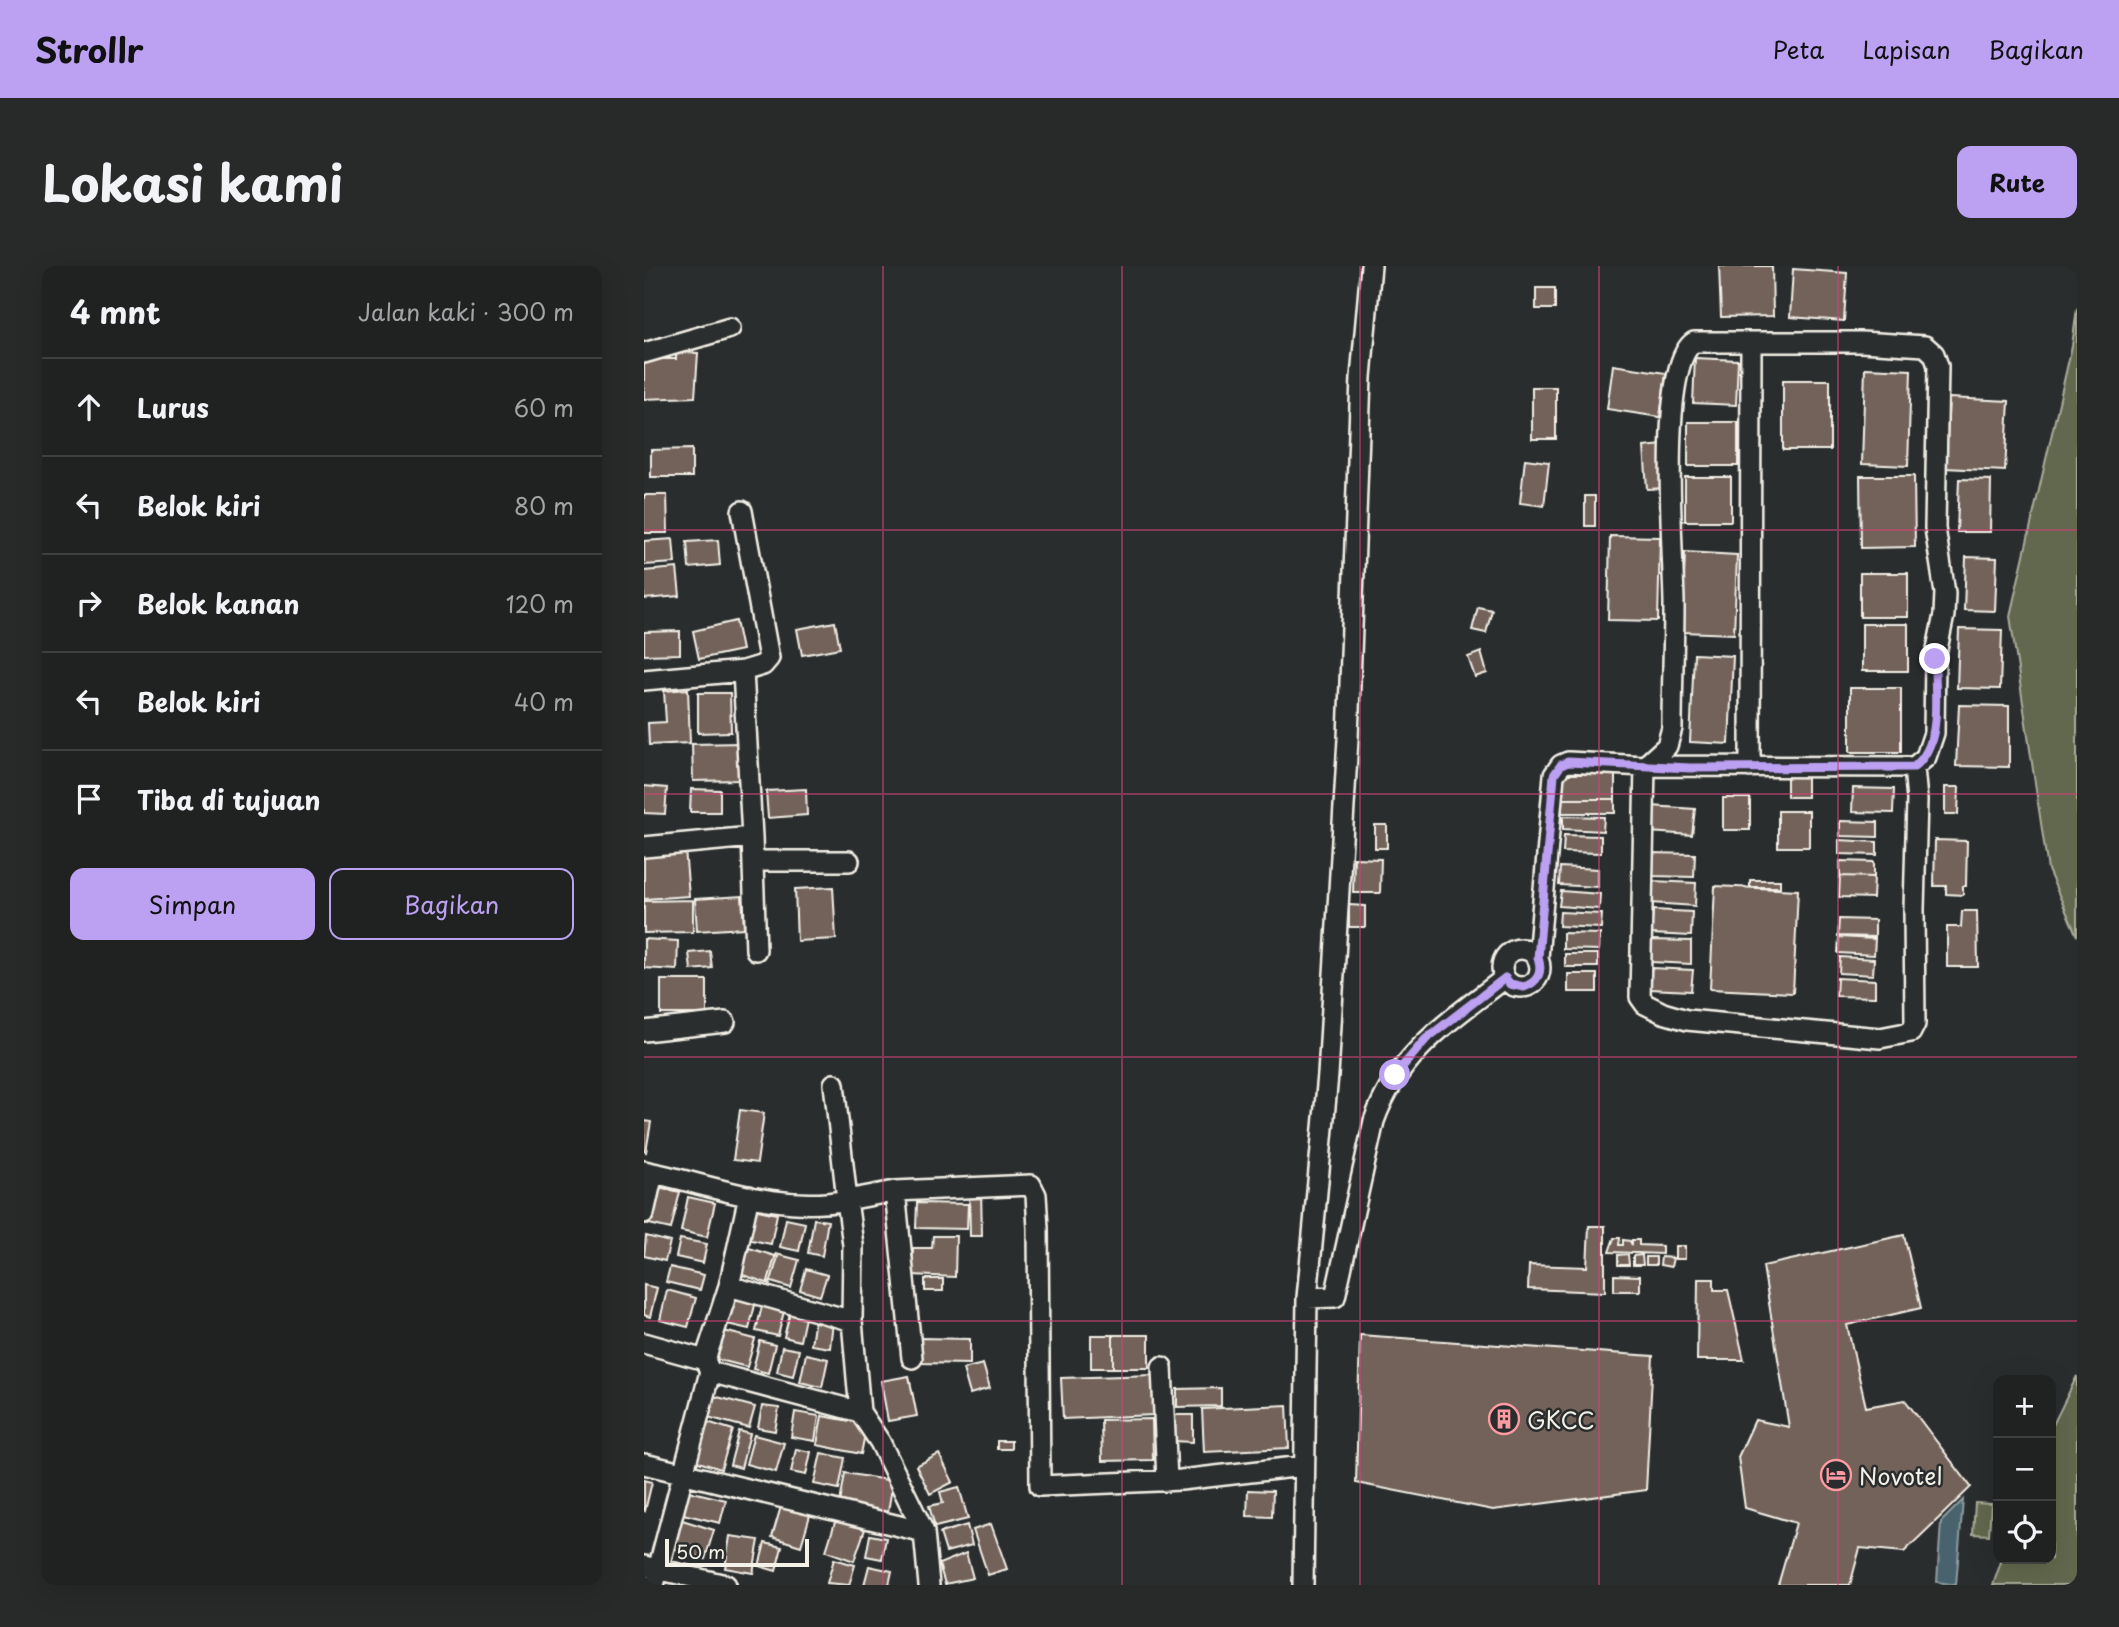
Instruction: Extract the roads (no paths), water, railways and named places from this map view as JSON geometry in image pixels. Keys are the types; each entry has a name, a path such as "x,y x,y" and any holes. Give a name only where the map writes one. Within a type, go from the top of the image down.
{"street":[{"path":"1303,1585 1307,1298 1328,1075 1348,739 1361,377 1371,266"},
{"path":"644,353 730,328"},
{"path":"1538,958 1524,949 1508,954 1503,961 1505,978 1517,987 1531,984 1540,972 1538,958 1554,775 1561,765 1568,762 1645,766 1914,767 1926,757 1934,733 1935,659 1945,593 1936,538 1938,366 1934,354 1925,346 1912,345 1694,342 1687,346 1680,360 1671,419 1672,728 1667,746 1645,766 1641,1000 1663,1013 1687,1020 1880,1038 1912,1032 1915,1024 1917,800 1914,767"},
{"path":"1750,767 1751,343"},
{"path":"644,680 743,671 763,665 769,658 742,511"},
{"path":"743,671 756,950"},
{"path":"644,847 752,837"},
{"path":"752,861 849,861"},
{"path":"1307,1298 1335,1297 1374,1121 1383,1095 1395,1075 1426,1039 1505,978"},
{"path":"644,1031 725,1022"},
{"path":"834,1084 854,1257 852,1321 860,1412 880,1442 924,1532 929,1585"},
{"path":"644,1213 648,1172 749,1196 812,1204 895,1191 1031,1185 1036,1195 1038,1228 1040,1486 1167,1481 1303,1466"},
{"path":"895,1191 912,1358"},
{"path":"726,1585 652,1574 685,1476 707,1366 729,1286 749,1196"},
{"path":"729,1286 852,1321"},
{"path":"644,1343 707,1366 860,1412"},
{"path":"1162,1367 1167,1481"},
{"path":"644,1464 924,1532"}],"water":[{"path":"1963,1500 1956,1585 1937,1582 1941,1522"}],"place":[{"name":"GKCC","path":"1504,1419"},
{"name":"Novotel","path":"1836,1475"}]}
